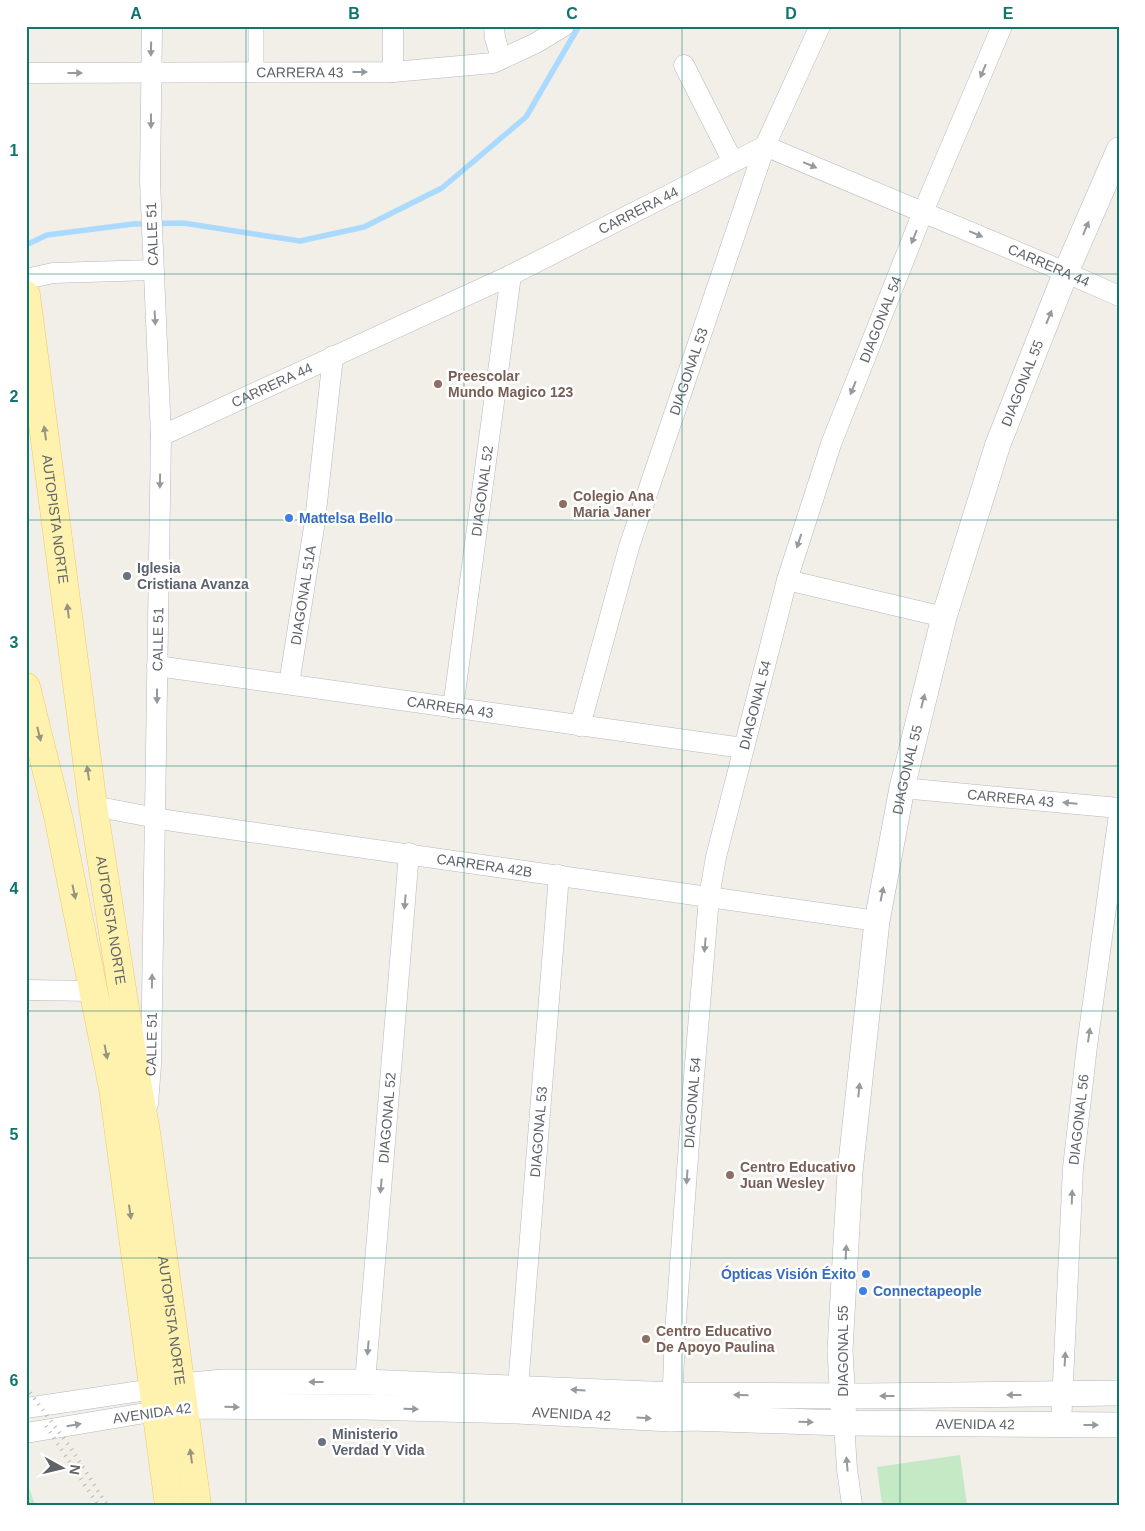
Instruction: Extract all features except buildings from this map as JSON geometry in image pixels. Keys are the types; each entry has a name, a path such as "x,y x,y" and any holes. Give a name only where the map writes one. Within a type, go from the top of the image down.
{"main road":[{"name":"AUTOPISTA NORTE","path":"26,295 93,806 146,1132 197,1505"},
{"name":"AUTOPISTA NORTE","path":"26,687 58,816 113,1088 169,1505"}],"street":[{"name":"CALLE 51","path":"146,1132 151,1065 161,436 150,181 152,26"},
{"path":"256,26 256,72"},
{"path":"393,26 393,72"},
{"path":"494,26 495,38 502,58"},
{"name":"CARRERA 43","path":"26,73 393,72 493,63 536,43 564,26"},
{"name":"DIAGONAL 53","path":"580,726 629,547 765,146 820,26"},
{"name":"DIAGONAL 54","path":"671,1420 676,1313 709,897 716,857 787,580 831,444 924,212 1002,26"},
{"path":"684,65 733,162"},
{"name":"CARRERA 44","path":"161,436 511,274 765,146 1119,296"},
{"name":"DIAGONAL 55","path":"844,1423 840,1350 850,1172 877,921 902,788 944,617 998,444 1066,272 1119,150"},
{"path":"26,279 53,273 153,270"},
{"name":"DIAGONAL 52","path":"453,708 511,274"},
{"name":"DIAGONAL 51A","path":"289,684 315,520 333,356"},
{"path":"787,580 944,617"},
{"name":"CARRERA 43","path":"157,666 743,748"},
{"name":"CARRERA 43","path":"902,788 1119,808"},
{"name":"CARRERA 42B","path":"93,806 155,818 877,921"},
{"name":"DIAGONAL 56","path":"1062,1426 1073,1168 1087,1046 1119,814"},
{"name":"DIAGONAL 52","path":"365,1382 409,853"},
{"name":"DIAGONAL 53","path":"518,1387 559,875"},
{"path":"26,990 94,991"},
{"name":"AVENIDA 42","path":"26,1408 156,1400 182,1396 223,1382 365,1382 672,1395 842,1396 1119,1393"},
{"name":"AVENIDA 42","path":"182,1396 362,1408 518,1411 671,1420 692,1418 844,1423 1119,1425"},
{"name":"AVENIDA 42","path":"26,1433 156,1400"},
{"path":"844,1423 847,1470 852,1505"}],"green space":[{"path":"960,1455 967,1505 882,1505 877,1467"},
{"path":"26,1479 35,1505 26,1505"}],"waterway":[{"path":"26,245 47,235 133,224 183,223 300,241 364,227 442,188 526,117 579,26"}],"railway":[{"path":"26,1387 70,1447 107,1505"},
{"path":"46,1426 98,1505"}],"place":[{"name":"Preescolar Mundo Magico 123","path":"438,384"},
{"name":"Colegio Ana Maria Janer","path":"563,504"},
{"name":"Mattelsa Bello","path":"289,518"},
{"name":"Iglesia Cristiana Avanza","path":"127,576"},
{"name":"Centro Educativo Juan Wesley","path":"730,1175"},
{"name":"Ópticas Visión Éxito","path":"866,1274"},
{"name":"Connectapeople","path":"863,1291"},
{"name":"Centro Educativo De Apoyo Paulina","path":"646,1339"},
{"name":"Ministerio Verdad Y Vida","path":"322,1442"}]}
